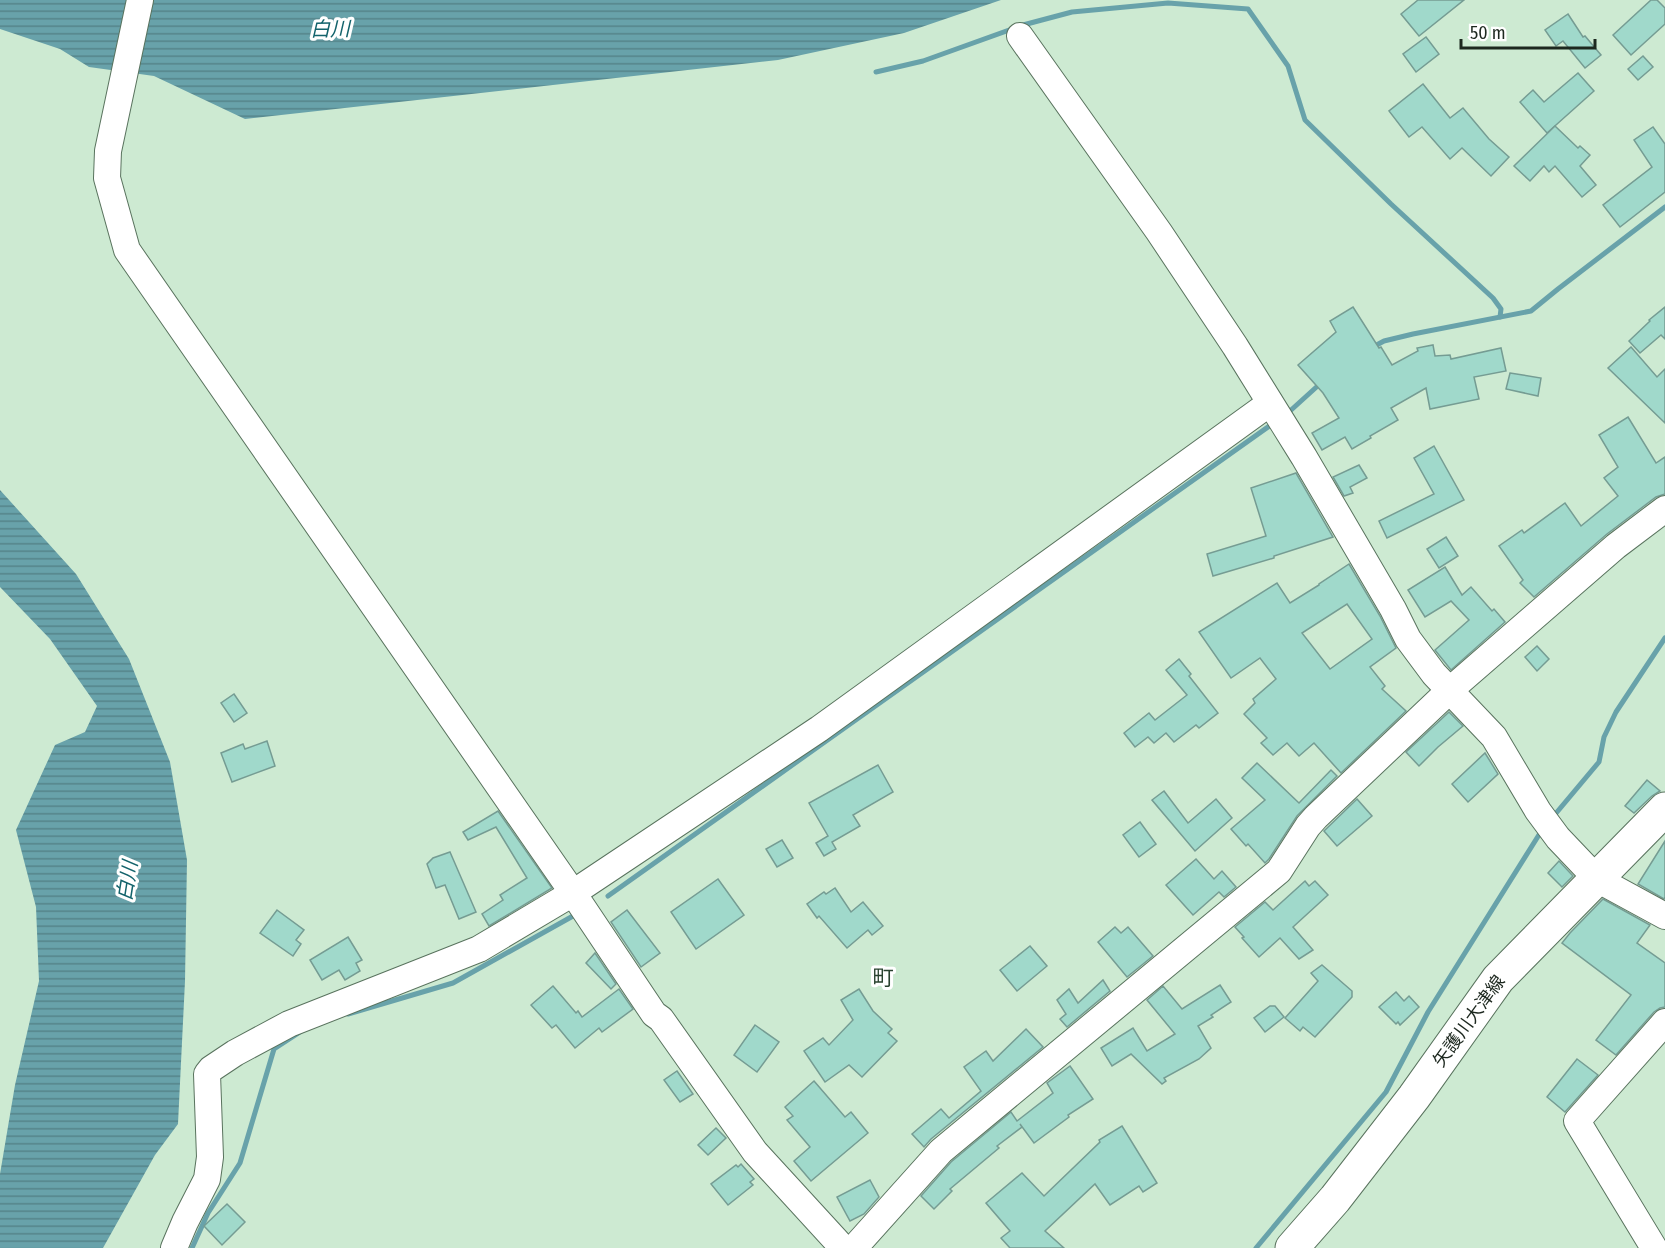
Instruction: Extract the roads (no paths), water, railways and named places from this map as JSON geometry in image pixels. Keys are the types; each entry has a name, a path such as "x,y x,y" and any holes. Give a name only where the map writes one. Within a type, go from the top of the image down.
{"main road":[{"name":"矢護川大津線","path":"1292,1248 1335,1199 1414,1097 1498,979 1665,809"}],"street":[{"path":"140,0 108,151 107,178 127,250 573,893 654,1014 662,1019 755,1152 843,1248"},
{"path":"1020,36 1166,242 1235,346 1304,457 1393,609 1408,639 1434,674 1494,737 1538,812 1558,838 1597,879 1665,916"},
{"path":"174,1248 207,1179 210,1157 207,1074 211,1069 235,1053 289,1024 479,950 573,893 819,729 1270,404"},
{"path":"854,1248 941,1151 1279,871 1316,817 1450,690 1616,546 1665,509"},
{"path":"1654,1248 1577,1121 1665,1022"}],"water":[{"name":"白川","path":"0,0 1001,0 904,33 778,60 245,119 154,76 89,67 60,49 0,29"},
{"name":"白川","path":"0,490 76,574 129,659 170,762 187,860 185,981 178,1124 155,1155 103,1248 0,1248 0,1174 15,1085 39,981 36,907 16,830 55,745 85,732 97,706 50,639 0,587"}],"waterway":[{"path":"876,72 923,61 1023,25 1072,12 1168,3 1248,9 1288,66 1305,120 1391,204 1493,298 1501,309 1500,317"},
{"path":"1371,348 1384,341 1413,334 1531,311 1665,207"},
{"path":"1290,411 1322,382"},
{"path":"608,896 1275,422"},
{"path":"1552,818 1599,762 1604,737 1616,712 1665,638"},
{"path":"1256,1248 1386,1092 1428,1012 1542,830"},
{"path":"348,1014 453,983 573,916"},
{"path":"192,1248 208,1213 240,1163 274,1049 300,1032"}],"district":[{"name":"町","path":"883,978"}]}
